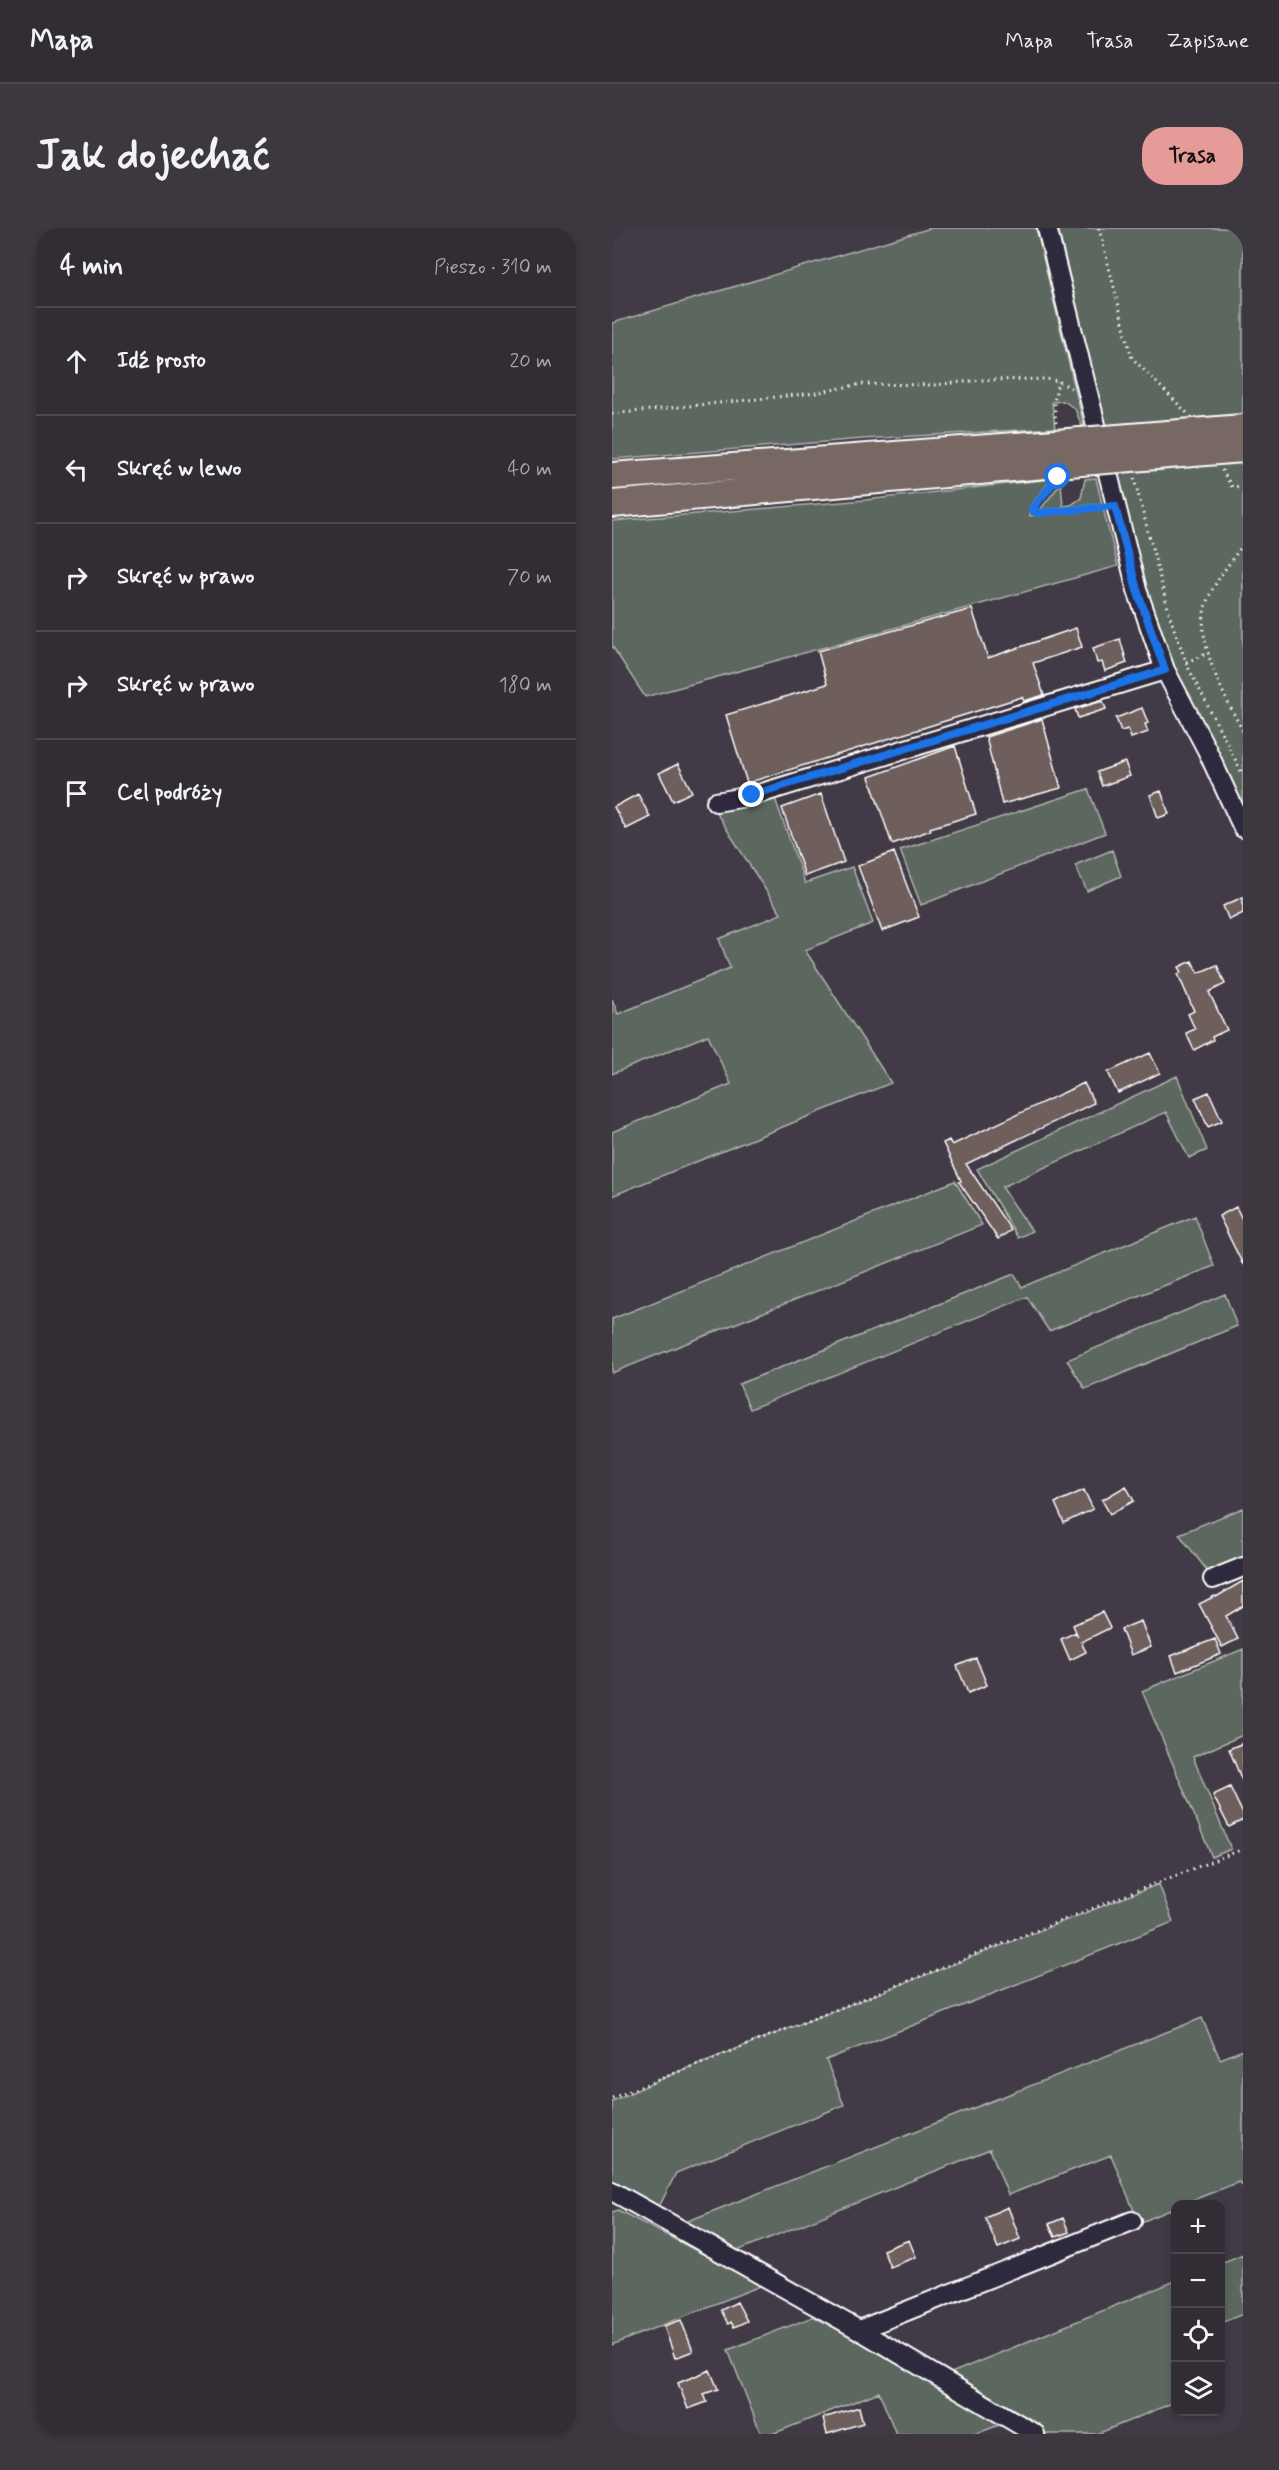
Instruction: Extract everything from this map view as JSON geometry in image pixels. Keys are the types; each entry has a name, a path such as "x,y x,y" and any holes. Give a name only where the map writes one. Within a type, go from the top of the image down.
{"highway":[{"path":"612,504 1055,454 1243,428"},
{"path":"612,476 1055,454 1243,449"}],"street":[{"path":"1047,228 1137,590 1165,670 1207,750 1243,828"},
{"path":"716,802 752,795 1165,670"},
{"path":"1213,1579 1243,1567"},
{"path":"612,2191 859,2330 1035,2434"},
{"path":"859,2330 1132,2221"}],"path":[{"path":"1099,228 1131,358 1185,409 1191,419"},
{"path":"612,414 815,393 862,384 934,385 982,380 1058,381 1088,399"},
{"path":"1058,381 1054,402 1055,454 1032,509 1036,513 1115,506"},
{"path":"1220,468 1232,487 1243,486"},
{"path":"1134,476 1171,620 1185,662 1243,775"},
{"path":"1243,544 1206,604 1202,634 1243,731"},
{"path":"1185,662 1209,653"},
{"path":"612,2098 1243,1849"}],"shaded area":[{"path":"931,228 1036,228 1084,426 1075,409 1064,401 1052,402 1055,428 863,439 612,459 612,323"},
{"path":"1058,228 1243,228 1243,809 1171,663 1149,596 1125,507"},
{"path":"1096,478 1102,504 1040,510 1061,483 1063,506 1071,505 1081,498 1085,479"},
{"path":"1052,479 1030,507 1030,516 1103,508 1118,566 645,697 612,646 612,521 865,500"},
{"path":"771,787 805,883 852,867 873,923 805,950 891,1083 612,1196 612,1132 731,1084 708,1035 612,1074 612,999 618,1014 730,968 719,939 781,914 710,803"},
{"path":"1088,789 1105,833 921,905 900,850"},
{"path":"1112,850 1121,876 1087,891 1075,865"},
{"path":"1177,1076 1207,1150 1189,1158 1166,1112 1002,1187 1032,1231 1018,1238 977,1169"},
{"path":"955,1181 982,1225 612,1373 612,1319"},
{"path":"1195,1216 1214,1266 1049,1331 1027,1297 750,1409 739,1384 1014,1274 1022,1287"},
{"path":"1225,1294 1237,1326 1085,1389 1067,1360"},
{"path":"1243,1508 1243,1560 1209,1573 1179,1534"},
{"path":"1243,1649 1243,1735 1193,1757 1231,1849 1212,1857 1142,1691"},
{"path":"1159,1884 1173,1922 826,2060 844,2105 676,2173 657,2211 612,2186 612,2101 682,2070"},
{"path":"1202,2018 1220,2059 1243,2050 1243,2186 1239,2182 1193,2200 1171,2200 1171,2210 1139,2223 1111,2155 1008,2195 990,2149 732,2253 683,2223"},
{"path":"618,2210 763,2285 612,2345 612,2212"},
{"path":"1243,2254 1243,2314 1225,2321 1225,2308 1225,2261"},
{"path":"1171,2283 1171,2404 1097,2434 1044,2434 1016,2415 946,2375"},
{"path":"820,2314 1002,2424 975,2434 896,2434 879,2392 772,2434 761,2434 728,2350"}],"building":[{"path":"972,609 988,658 1076,628 1082,647 1033,663 1044,695 1024,701 1022,697 747,783 726,715 827,684 818,651"},
{"path":"1120,639 1127,663 1105,671 1102,662 1097,663 1093,648"},
{"path":"1103,701 1106,709 1078,718 1075,709"},
{"path":"1142,708 1148,723 1145,724 1148,732 1131,738 1128,729 1121,731 1116,718"},
{"path":"1042,719 1061,788 1002,804 986,737"},
{"path":"955,746 976,814 930,828 931,830 892,844 869,777"},
{"path":"1125,762 1130,776 1102,786 1097,772"},
{"path":"678,764 692,792 673,801 659,773"},
{"path":"1161,791 1169,814 1158,818 1150,795"},
{"path":"638,794 650,817 626,829 614,807"},
{"path":"821,794 844,862 805,876 782,808"},
{"path":"894,852 919,917 882,931 858,866"},
{"path":"1243,897 1243,913 1229,920 1223,906"},
{"path":"1192,961 1198,973 1217,965 1225,984 1209,992 1227,1030 1194,1050 1186,1033 1195,1029 1188,1014 1194,1011 1178,974 1182,972 1179,967"},
{"path":"1150,1053 1160,1073 1118,1093 1108,1072"},
{"path":"1084,1083 1094,1103 966,1164 1011,1230 998,1239 959,1182 961,1181 943,1143 949,1140 952,1145"},
{"path":"1209,1092 1222,1121 1208,1127 1195,1098"},
{"path":"1236,1207 1243,1221 1243,1265 1219,1216"},
{"path":"1126,1486 1134,1501 1110,1514 1102,1500"},
{"path":"1084,1490 1093,1509 1064,1523 1055,1503"},
{"path":"1243,1581 1243,1606 1226,1616 1238,1639 1222,1647 1199,1604"},
{"path":"1102,1612 1110,1628 1081,1642 1086,1652 1070,1660 1061,1639 1076,1632 1073,1625"},
{"path":"1141,1621 1151,1647 1131,1655 1121,1629"},
{"path":"1215,1639 1221,1654 1177,1672 1171,1656"},
{"path":"976,1658 987,1685 968,1693 957,1666"},
{"path":"1243,1743 1243,1783 1229,1749"},
{"path":"1230,1787 1243,1814 1243,1820 1229,1827 1213,1795"},
{"path":"1008,2207 1020,2239 998,2248 985,2217"},
{"path":"1063,2218 1069,2232 1055,2237 1049,2224"},
{"path":"909,2240 916,2257 890,2267 883,2250"},
{"path":"737,2302 747,2321 734,2327 731,2322 728,2324 721,2310"},
{"path":"681,2320 693,2351 675,2358 664,2326"},
{"path":"710,2370 718,2389 704,2394 707,2402 688,2409 678,2383"},
{"path":"859,2407 863,2423 827,2434 823,2418"}],"route":[{"path":"752,795 1165,670 1137,590 1115,506 1036,513 1032,509 1058,477"}]}
